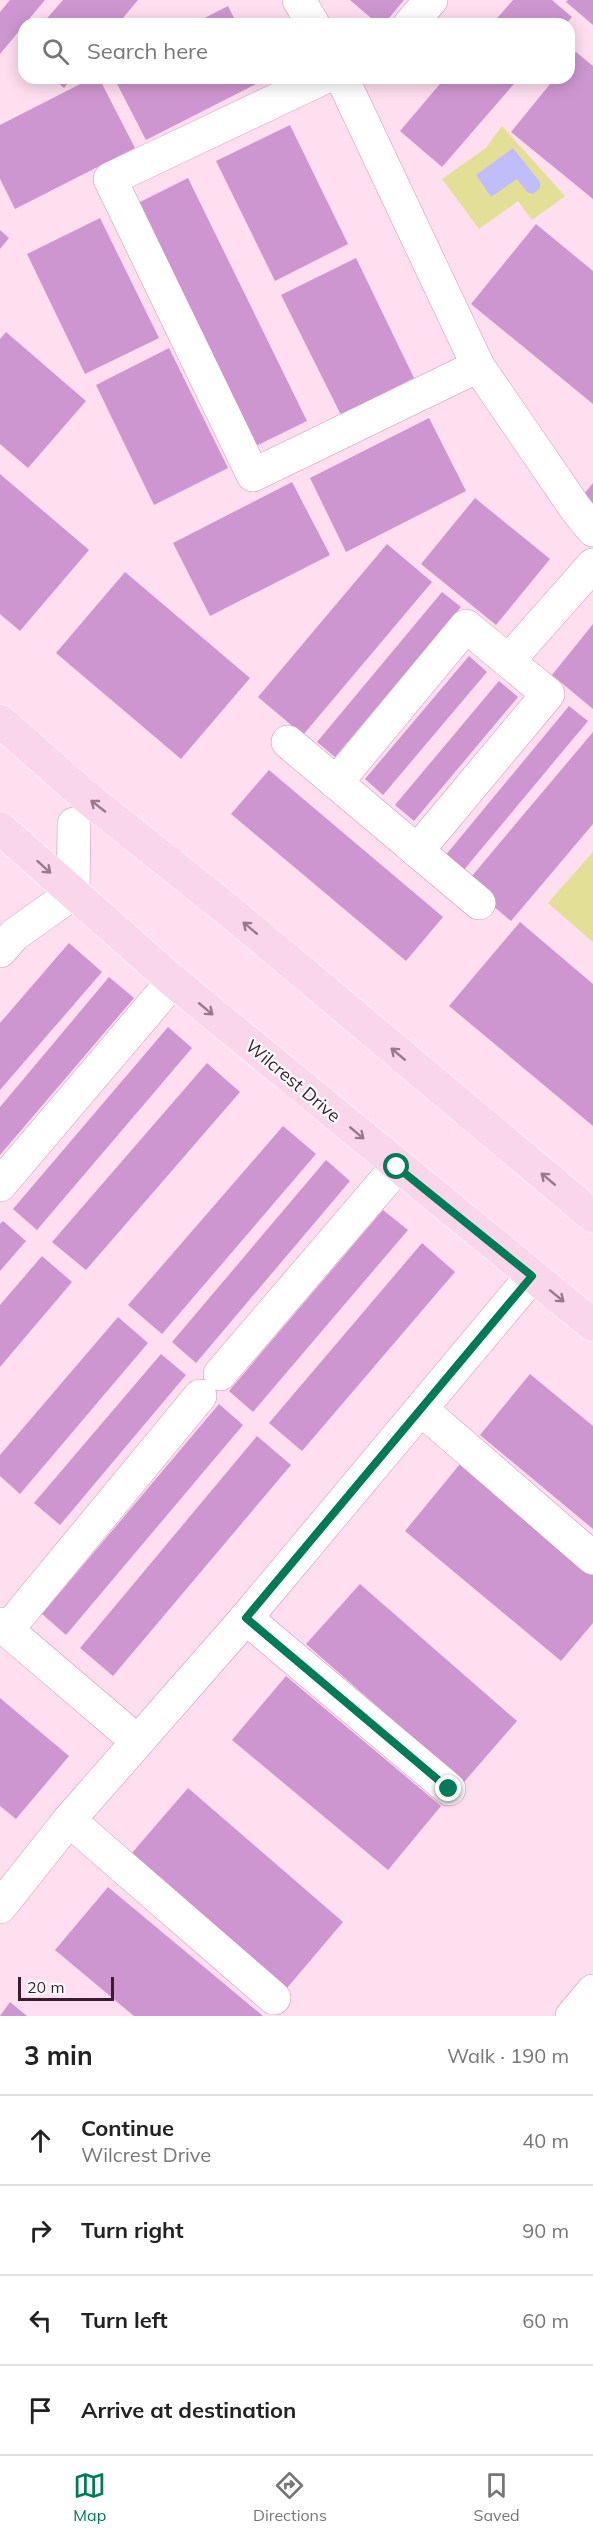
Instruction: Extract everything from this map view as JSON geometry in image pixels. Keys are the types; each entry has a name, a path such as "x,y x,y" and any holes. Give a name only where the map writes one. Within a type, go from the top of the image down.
{"main road":[{"path":"0,721 90,800 233,914 593,1216"},
{"name":"Wilcrest Drive","path":"0,828 173,981 397,1167 593,1325"}],"street":[{"path":"299,0 309,18"},
{"path":"415,18 430,0"},
{"path":"310,84 110,179 253,475 478,366"},
{"path":"345,84 478,366 576,509 593,530"},
{"path":"509,660 593,565"},
{"path":"336,783 466,626 509,660 548,694 417,851"},
{"path":"288,742 479,903"},
{"path":"0,951 14,935 73,893 74,824"},
{"path":"0,1185 173,981"},
{"path":"137,1741 3,1627 397,1167"},
{"path":"0,1907 69,1821 246,1618 532,1276"},
{"path":"421,1409 593,1558"},
{"path":"246,1618 449,1789"},
{"path":"69,1821 274,1998"},
{"path":"572,2016 593,1991"}],"shaded area":[{"path":"502,126 565,196 532,220 518,201 479,229 442,179 486,148"},
{"path":"593,852 593,942 548,903"}],"water":[{"path":"513,148 540,182 540,188 533,194 527,192 517,179 491,197 476,175"}],"building":[{"path":"10,0 45,0 30,18 18,18 18,32 0,54 0,12"},
{"path":"63,0 138,0 123,18 47,18"},
{"path":"350,0 404,0 389,18 371,18"},
{"path":"513,0 552,0 572,17 571,18 497,18"},
{"path":"568,0 593,0 593,25 566,2"},
{"path":"228,6 234,18 205,18"},
{"path":"575,53 593,66 593,199 511,132 550,84 575,84"},
{"path":"80,84 102,84 135,148 15,209 0,179 0,125"},
{"path":"117,84 256,84 146,140"},
{"path":"440,84 514,84 442,167 400,131"},
{"path":"290,125 348,244 275,281 216,161"},
{"path":"188,178 307,421 256,446 138,203"},
{"path":"100,218 159,338 85,374 27,254"},
{"path":"536,224 593,271 593,404 471,304"},
{"path":"0,230 9,238 0,249"},
{"path":"356,258 414,378 341,415 281,295"},
{"path":"6,332 86,401 28,468 0,444 0,339"},
{"path":"169,348 228,468 154,505 96,385"},
{"path":"429,418 466,491 346,552 310,478"},
{"path":"0,474 89,550 20,631 0,614"},
{"path":"292,482 330,555 210,616 173,543"},
{"path":"593,483 593,512 579,500"},
{"path":"475,498 550,559 496,625 421,564"},
{"path":"387,544 432,582 303,735 258,697"},
{"path":"125,572 250,678 181,759 56,653"},
{"path":"442,592 461,607 335,757 317,742"},
{"path":"593,624 593,709 552,675"},
{"path":"469,656 487,672 383,795 365,779"},
{"path":"499,681 518,697 414,821 395,805"},
{"path":"569,706 588,721 463,871 445,856"},
{"path":"593,732 593,824 511,921 466,883"},
{"path":"269,770 443,917 406,961 231,814"},
{"path":"520,922 593,984 593,1126 449,1006"},
{"path":"69,943 102,972 0,1090 0,1023"},
{"path":"109,977 134,998 0,1155 0,1107"},
{"path":"168,1027 192,1048 37,1230 13,1209"},
{"path":"207,1063 240,1092 86,1270 52,1242"},
{"path":"283,1126 316,1154 162,1334 128,1305"},
{"path":"326,1160 350,1181 196,1363 172,1342"},
{"path":"383,1210 408,1230 253,1412 229,1391"},
{"path":"3,1221 26,1241 0,1271 0,1224"},
{"path":"422,1243 455,1272 302,1451 269,1423"},
{"path":"42,1256 72,1282 0,1367 0,1305"},
{"path":"118,1317 148,1343 20,1494 0,1476 0,1455"},
{"path":"161,1354 186,1375 60,1525 34,1503"},
{"path":"530,1374 593,1426 593,1529 480,1435"},
{"path":"219,1404 243,1425 66,1635 42,1614"},
{"path":"257,1436 291,1465 113,1676 80,1648"},
{"path":"460,1464 593,1574 593,1623 561,1661 405,1531"},
{"path":"360,1584 517,1721 464,1782 306,1644"},
{"path":"286,1676 441,1806 388,1870 232,1740"},
{"path":"0,1698 69,1756 16,1819 0,1806"},
{"path":"188,1788 343,1922 287,1988 131,1854"},
{"path":"108,1887 263,2016 134,2016 55,1950"},
{"path":"10,2002 27,2016 0,2016"}],"route":[{"path":"397,1167 532,1276 246,1618 449,1789"}]}
